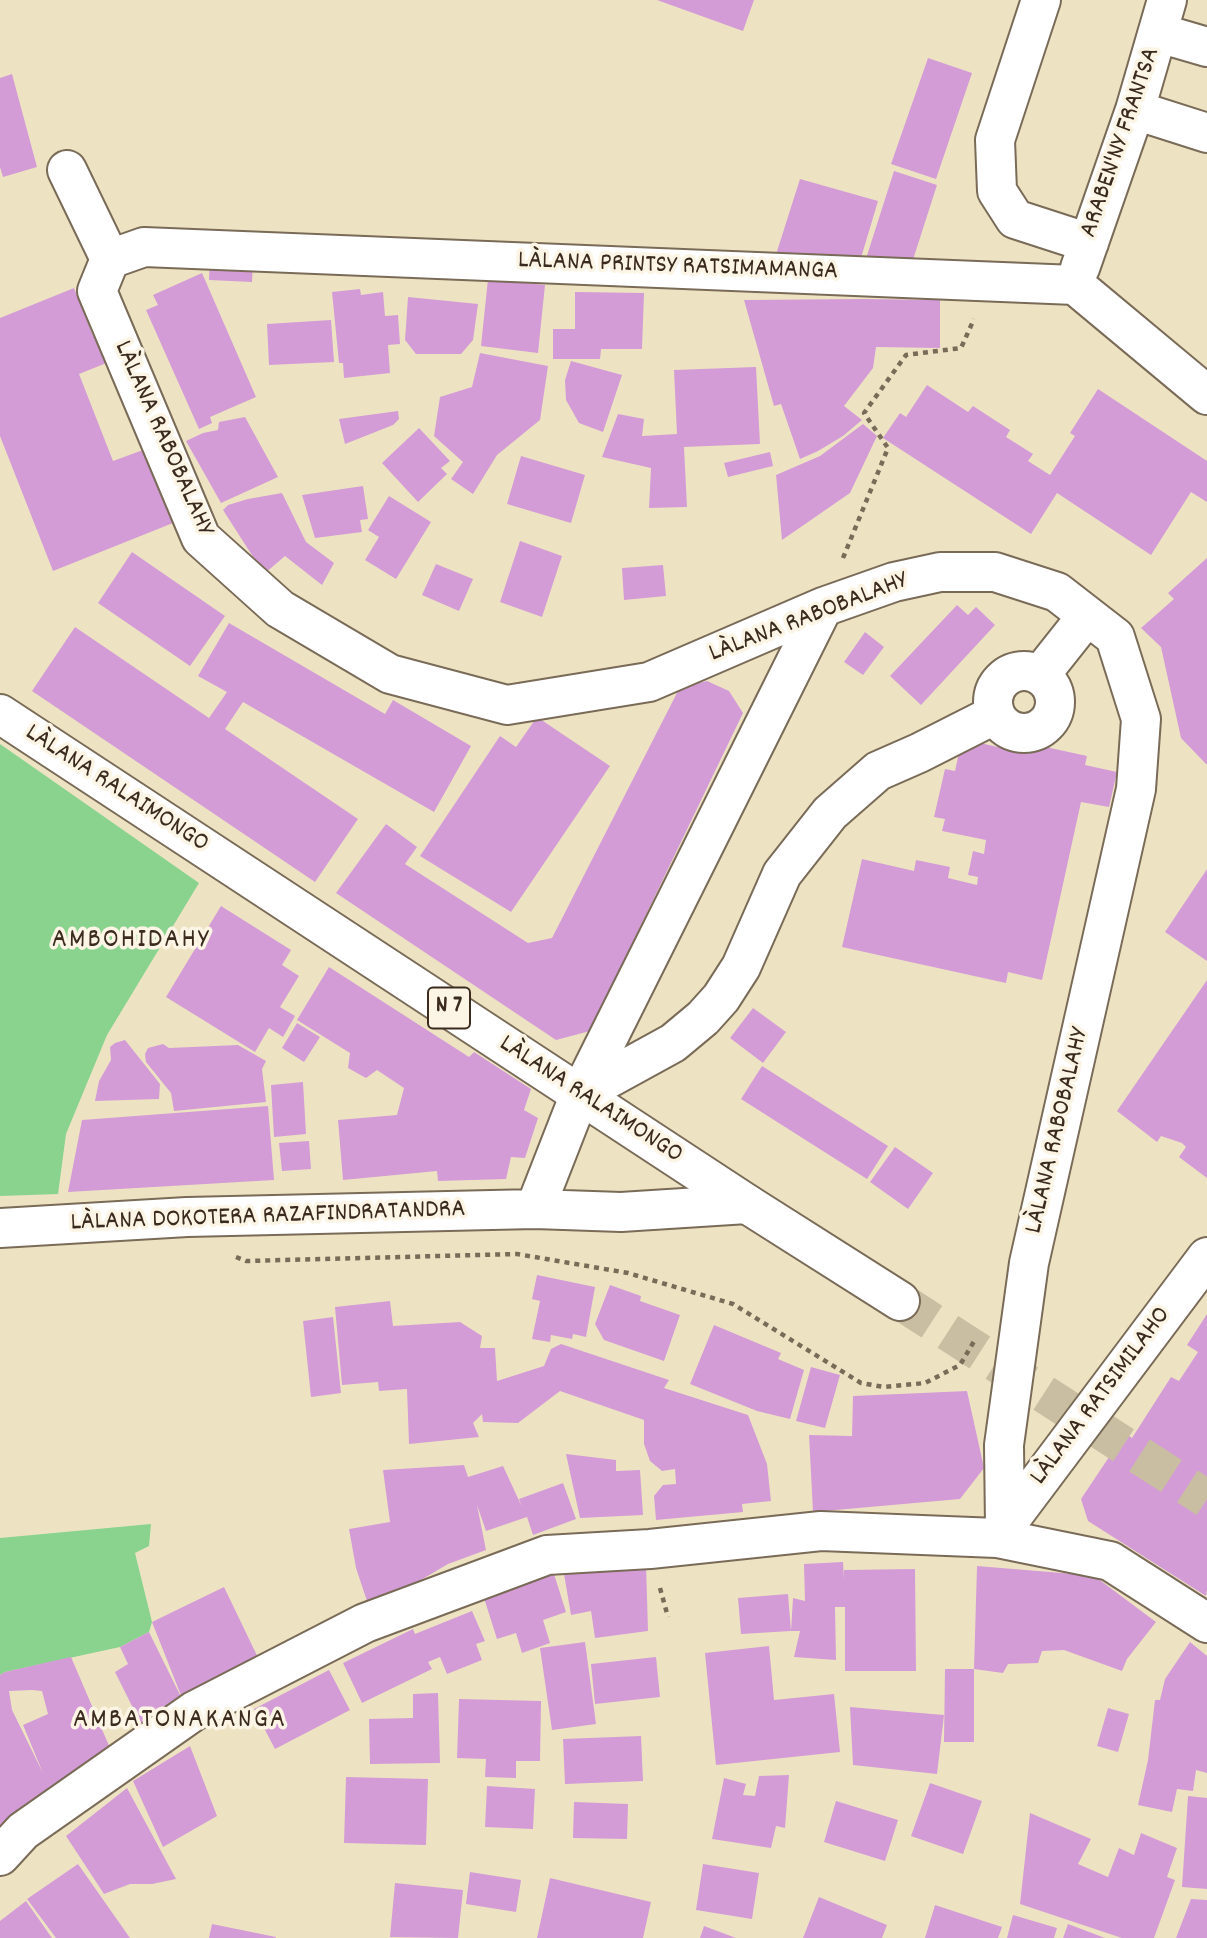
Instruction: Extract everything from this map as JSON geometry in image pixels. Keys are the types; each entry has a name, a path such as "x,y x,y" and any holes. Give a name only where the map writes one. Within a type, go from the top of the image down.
{"street":[{"path":"1041,0 995,140 997,191 1015,219 1089,243"},
{"path":"1163,16 1207,47"},
{"name":"ARABEN'NY FRANTSA","path":"1074,285 1135,110 1163,16"},
{"path":"1135,110 1207,133"},
{"path":"67,170 110,259"},
{"name":"LÀLANA PRINTSY RATSIMAMANGA","path":"110,259 144,247 1074,285"},
{"name":"LÀLANA RABOBALAHY","path":"110,259 97,291 201,538 280,609 390,674 507,705 649,682 822,607 894,582 940,572 995,572 1057,592 1115,637 1141,719 1136,789 1029,1263 1004,1445 1001,1532"},
{"path":"1074,285 1207,395"},
{"path":"535,1209 580,1094 822,607"},
{"path":"1041,674 1087,615"},
{"path":"1021,670 1041,674 1054,689 1056,709 1046,727 1027,734 1008,730 994,715 992,695 1003,677 1021,670"},
{"name":"LÀLANA RALAIMONGO","path":"0,714 747,1204 900,1301"},
{"path":"580,1094 673,1043 703,1018 721,998 741,967 782,874 830,813 878,771 994,715"},
{"name":"LÀLANA DOKOTERA RAZAFINDRATANDRA","path":"0,1228 187,1217 535,1209 621,1212 747,1204"},
{"name":"LÀLANA RATSIMILAHO","path":"1001,1532 1207,1257"},
{"path":"0,1856 23,1831 194,1711 365,1623 547,1555 649,1549 821,1531 1001,1532 1110,1561 1207,1623"}],"path":[{"path":"822,607 888,449 863,413 906,355 961,348 992,281"},
{"path":"187,1217 215,1250 246,1261 517,1254 628,1273 733,1304 861,1383 884,1387 925,1383 960,1365 978,1335"}],"green space":[{"path":"0,744 199,883 107,1035 66,1134 58,1194 0,1196"},
{"path":"151,1524 149,1546 135,1553 152,1622 149,1632 120,1647 0,1675 0,1538"}],"building":[{"path":"657,0 754,0 743,31"},
{"path":"928,58 972,73 936,179 891,164"},
{"path":"12,74 37,167 3,177 0,167 0,78"},
{"path":"894,171 937,185 910,269 863,268"},
{"path":"800,179 878,201 858,268 772,267"},
{"path":"210,258 253,261 252,282 209,280"},
{"path":"202,273 256,397 210,417 212,423 199,429 146,310 158,305 153,295"},
{"path":"488,279 545,285 538,353 481,346"},
{"path":"74,288 93,336 103,332 114,360 79,374 113,461 143,450 173,523 53,571 0,436 0,318"},
{"path":"360,289 361,295 383,292 385,316 398,315 400,344 388,345 390,373 344,378 343,363 339,363 332,292"},
{"path":"575,292 644,293 642,349 601,349 600,359 553,359 553,329 575,329"},
{"path":"408,297 478,304 473,340 461,354 416,354 405,340"},
{"path":"744,300 940,300 940,348 876,347 873,368 844,406 862,420 843,436 800,459 781,404 774,406"},
{"path":"331,320 334,362 269,365 267,324"},
{"path":"480,353 548,366 540,420 497,455 473,494 451,479 463,462 434,436 440,397 472,387"},
{"path":"571,361 622,375 603,432 579,423 566,400 565,380"},
{"path":"756,367 760,444 684,447 687,507 649,508 651,468 602,457 618,414 644,419 642,436 677,434 674,370"},
{"path":"927,385 968,412 973,406 1010,430 1006,437 1033,454 1028,461 1050,475 1075,436 1070,433 1098,389 1207,461 1207,502 1191,492 1151,555 1057,493 1031,534 883,438 900,413 906,417"},
{"path":"398,411 399,419 393,425 345,444 339,419"},
{"path":"245,417 278,477 221,503 186,441 218,430 219,422"},
{"path":"863,424 877,436 850,493 782,540 776,475 820,456"},
{"path":"419,428 450,461 441,468 447,474 418,502 382,463"},
{"path":"770,452 773,466 728,477 724,463"},
{"path":"521,456 585,475 571,523 507,504"},
{"path":"363,486 368,519 360,520 362,532 315,538 302,495"},
{"path":"282,493 306,542 334,563 322,585 285,556 264,574 223,510 228,505 248,499"},
{"path":"389,496 431,522 396,579 365,560 379,537 368,530"},
{"path":"520,541 562,556 542,617 500,602"},
{"path":"132,552 225,616 190,666 98,603"},
{"path":"1207,558 1207,765 1181,738 1161,647 1141,628 1174,599 1168,593"},
{"path":"436,564 473,579 459,611 422,595"},
{"path":"663,565 666,596 624,600 622,568"},
{"path":"957,605 968,615 976,607 995,625 921,705 890,676"},
{"path":"229,623 385,714 393,700 471,746 434,812 243,702 225,729 358,819 315,882 32,691 75,627 209,718 227,692 198,676"},
{"path":"865,632 884,647 863,675 844,662"},
{"path":"707,681 729,691 743,713 590,1031 556,1040 336,893 386,824 417,847 405,864 528,943 552,938 680,687"},
{"path":"537,717 610,766 511,912 420,856 500,736 516,747"},
{"path":"962,739 1029,754 1032,744 1087,756 1085,765 1117,772 1109,807 1081,802 1042,980 1008,972 1006,983 842,947 862,859 914,871 916,860 950,867 948,878 977,885 978,877 968,875 973,851 984,854 986,840 942,831 945,819 934,817 945,769 955,771"},
{"path":"1207,869 1207,961 1165,932"},
{"path":"221,906 291,950 282,965 299,976 280,1007 295,1016 283,1037 269,1028 255,1052 166,997"},
{"path":"329,967 469,1057 474,1052 531,1089 524,1110 538,1118 525,1158 511,1157 506,1179 438,1181 437,1171 343,1180 338,1120 397,1115 404,1088 377,1070 366,1078 348,1068 350,1053 297,1020"},
{"path":"1207,980 1207,1178 1179,1157 1186,1147 1182,1143 1161,1136 1157,1142 1117,1111"},
{"path":"753,1008 786,1032 763,1063 730,1038"},
{"path":"297,1023 320,1037 304,1062 282,1048"},
{"path":"125,1040 160,1084 159,1099 95,1101 99,1081 111,1060 110,1047"},
{"path":"163,1044 169,1048 238,1045 266,1061 262,1069 266,1102 174,1111 171,1093 146,1062 145,1054 148,1048"},
{"path":"762,1066 888,1146 867,1179 741,1099"},
{"path":"303,1082 306,1134 274,1137 271,1085"},
{"path":"268,1106 274,1180 68,1192 82,1120"},
{"path":"309,1141 311,1169 282,1171 279,1143"},
{"path":"895,1147 933,1173 908,1209 870,1182"},
{"path":"537,1275 595,1287 586,1337 573,1334 572,1339 551,1335 550,1342 532,1339 540,1301 532,1299"},
{"path":"610,1285 641,1296 640,1301 680,1315 664,1361 604,1340 595,1324"},
{"path":"390,1301 393,1326 460,1322 482,1336 480,1348 495,1348 497,1381 544,1366 551,1349 561,1344 669,1380 664,1388 748,1415 767,1464 771,1501 742,1504 743,1512 656,1520 654,1496 663,1485 676,1484 675,1469 662,1471 650,1461 644,1444 644,1420 560,1391 518,1423 483,1422 482,1414 473,1423 479,1437 409,1444 407,1389 379,1391 378,1382 342,1385 335,1307"},
{"path":"1207,1314 1206,1596 1088,1521 1081,1499 1125,1433 1132,1438 1171,1377 1179,1381 1198,1352 1187,1345"},
{"path":"333,1317 341,1393 311,1397 303,1321"},
{"path":"714,1325 781,1353 778,1359 804,1370 790,1419 757,1411 690,1384"},
{"path":"811,1367 840,1375 825,1428 796,1421"},
{"path":"967,1391 984,1468 960,1499 813,1512 809,1435 852,1436 853,1396"},
{"path":"566,1454 616,1460 616,1471 640,1470 643,1515 580,1518"},
{"path":"464,1465 468,1477 503,1466 522,1507 519,1499 563,1483 576,1519 533,1535 527,1517 486,1531 477,1505 486,1550 448,1564 370,1610 356,1568 349,1529 390,1522 383,1470"},
{"path":"843,1562 844,1580 844,1570 915,1569 916,1671 845,1671 845,1607 835,1607 836,1660 794,1657 800,1631 791,1631 793,1598 805,1601 804,1564"},
{"path":"646,1564 648,1631 595,1638 591,1611 571,1615 563,1568"},
{"path":"977,1566 1097,1578 1156,1622 1127,1659 1122,1671 1064,1650 1042,1651 1038,1663 1008,1664 1003,1673 974,1669"},
{"path":"554,1574 566,1612 543,1620 550,1643 522,1653 516,1633 497,1639 484,1598"},
{"path":"224,1587 264,1670 144,1730 115,1672 128,1664 120,1647 149,1632 184,1703 152,1622"},
{"path":"788,1594 791,1631 741,1634 738,1598"},
{"path":"472,1611 485,1641 476,1644 482,1660 447,1674 440,1657 428,1662 432,1669 362,1703 343,1663 413,1629 415,1634"},
{"path":"585,1642 596,1724 552,1730 540,1648"},
{"path":"1190,1642 1207,1656 1207,1773 1196,1770 1193,1791 1177,1789 1172,1812 1138,1805 1148,1760 1155,1700 1160,1700 1165,1679"},
{"path":"769,1646 774,1700 834,1694 840,1752 716,1765 705,1653"},
{"path":"71,1657 110,1748 50,1787 0,1828 0,1675","holes":["9,1691 42,1691 48,1714 23,1725 43,1773 12,1710"]},
{"path":"656,1657 660,1697 595,1704 591,1664"},
{"path":"945,1669 974,1669 974,1742 944,1742"},
{"path":"329,1670 350,1710 275,1749 254,1709"},
{"path":"438,1693 440,1763 370,1764 369,1719 413,1718 413,1694"},
{"path":"459,1699 541,1701 540,1761 516,1761 516,1778 485,1777 486,1759 457,1758"},
{"path":"850,1707 944,1715 937,1774 853,1765"},
{"path":"1108,1708 1129,1714 1118,1752 1097,1746"},
{"path":"641,1736 643,1781 565,1784 563,1739"},
{"path":"190,1746 217,1816 163,1847 133,1781"},
{"path":"789,1775 785,1828 776,1826 771,1848 712,1839 724,1778 746,1784 743,1795 755,1796 759,1776"},
{"path":"346,1777 428,1779 426,1845 344,1843"},
{"path":"930,1783 982,1801 963,1854 911,1836"},
{"path":"487,1786 535,1789 533,1829 485,1827"},
{"path":"127,1788 176,1879 152,1884 130,1884 104,1894 66,1836"},
{"path":"1188,1796 1207,1798 1207,1889 1182,1887"},
{"path":"836,1801 898,1820 885,1861 824,1842"},
{"path":"574,1802 628,1804 627,1839 573,1838"},
{"path":"1030,1813 1091,1839 1078,1864 1108,1877 1119,1848 1134,1855 1141,1833 1177,1848 1167,1877 1175,1880 1154,1938 1122,1938 1020,1904"},
{"path":"78,1864 130,1938 56,1938 27,1899"},
{"path":"703,1864 759,1873 752,1919 696,1910"},
{"path":"470,1872 521,1880 516,1912 466,1904"},
{"path":"550,1878 651,1902 643,1938 537,1938"},
{"path":"395,1883 463,1890 458,1938 390,1937"},
{"path":"819,1897 887,1925 882,1938 803,1938"},
{"path":"1191,1899 1207,1900 1207,1938 1176,1938"},
{"path":"26,1901 52,1938 0,1938 0,1921"},
{"path":"935,1905 1002,1927 998,1938 925,1938"},
{"path":"1013,1915 1057,1928 1054,1938 1007,1938"},
{"path":"212,1924 276,1937 276,1938 209,1938"},
{"path":"1068,1924 1105,1938 1063,1938"},
{"path":"704,1926 736,1938 700,1938"}],"tunnel":[{"path":"900,1301 1207,1499"}],"district":[{"name":"AMBOHIDAHY","path":"131,942"},
{"name":"AMBATONAKANGA","path":"180,1722"}]}
